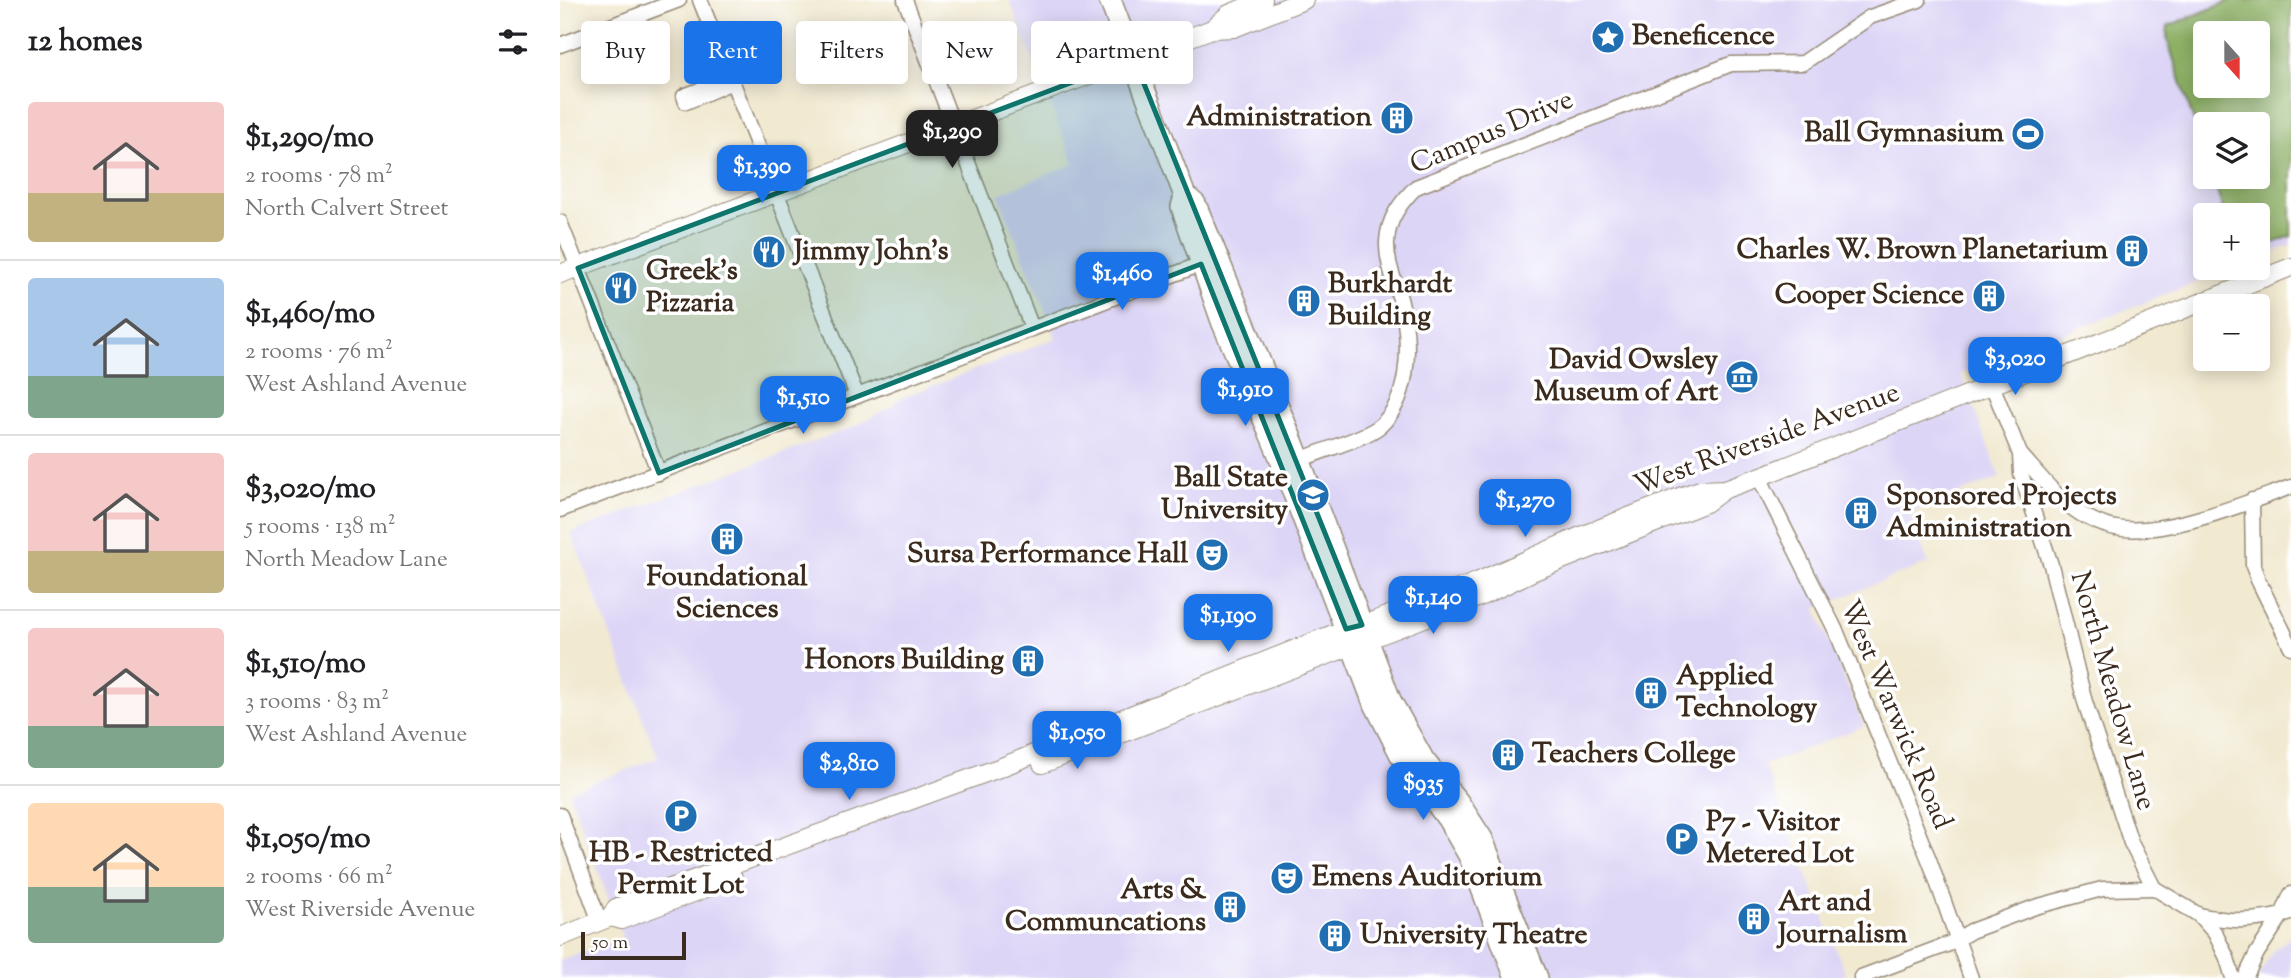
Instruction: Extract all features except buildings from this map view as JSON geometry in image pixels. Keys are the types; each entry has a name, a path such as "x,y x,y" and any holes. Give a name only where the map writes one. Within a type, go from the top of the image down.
{"main road":[{"path":"1110,0 1119,21"},
{"path":"1143,84 1185,196 1195,204 1291,464 1360,639 1424,761 1458,802 1482,839 1537,978"},
{"path":"1185,196 1182,208 1222,321 1291,464"},
{"path":"1360,639 1385,727 1402,757 1448,819 1470,858 1516,978"}],"street":[{"path":"560,45 679,0"},
{"path":"700,0 857,396"},
{"path":"905,0 1032,328"},
{"path":"1212,29 1229,14 1263,0"},
{"path":"1193,36 1212,29 1234,28 1304,0"},
{"name":"Campus Drive","path":"1291,464 1377,428 1391,413 1399,396 1407,349 1404,314 1387,243 1390,223 1400,204 1416,187 1731,64 1803,63 1870,17 1919,0"},
{"path":"560,275 1066,84"},
{"path":"560,222 659,473"},
{"path":"560,510 1201,264"},
{"name":"West Riverside Avenue","path":"1360,639 1482,596 1532,572 1706,503 1725,489 2291,267"},
{"name":"North Meadow Lane","path":"1992,385 2020,454 2021,474 2051,565 2102,760 2131,843 2154,888"},
{"path":"2020,454 2056,494 2084,516 2114,528 2164,526 2291,487"},
{"name":"West Warwick Road","path":"1759,477 1837,633 1906,801 1971,978"},
{"path":"2252,500 2253,566 2291,647"},
{"path":"560,937 606,919 616,908 1360,639"},
{"path":"560,815 606,919"},
{"path":"1861,977 2035,907 2077,894 2123,887 2154,888 2199,915 2227,921 2286,915"},
{"path":"2245,978 2257,953 2286,915 2291,894"},
{"path":"2199,915 2222,945 2234,978"}],"highlighted area":[{"path":"1134,59 1362,625 1346,629 1201,264 659,473 578,268"}],"shaded area":[{"name":"Ball State University","path":"1009,0 2291,0 2291,245 2270,253 2270,203 2193,203 2193,280 2202,280 1961,374 2000,478 1909,512 1928,563 1815,608 1864,726 1764,765 1847,978 560,978 560,960 623,938 569,792 658,758 571,533 853,427 892,406 899,399 1056,338 998,194 1074,164 1042,84 1193,84 1193,21 1031,21 1031,56"},
{"path":"2291,936 2291,978 2258,978 2273,951"}],"green space":[{"path":"2232,0 2291,0 2291,236 2270,244 2270,203 2221,203 2216,189 2270,189 2270,112 2193,112 2193,118 2167,39 2168,26"}],"place":[{"name":"Beneficence","path":"1608,37"},
{"name":"Administration","path":"1397,118"},
{"name":"Ball Gymnasium","path":"2028,134"},
{"name":"Charles W. Brown Planetarium","path":"2132,251"},
{"name":"Jimmy John's","path":"769,252"},
{"name":"Greek's Pizzaria","path":"621,288"},
{"name":"Cooper Science","path":"1989,296"},
{"name":"Burkhardt Building","path":"1304,301"},
{"name":"David Owsley Museum of Art","path":"1742,377"},
{"name":"Ball State University","path":"1313,495"},
{"name":"Sponsored Projects Administration","path":"1861,513"},
{"name":"Foundational Sciences","path":"727,539"},
{"name":"Sursa Performance Hall","path":"1212,555"},
{"name":"Honors Building","path":"1028,661"},
{"name":"Applied Technology","path":"1651,693"},
{"name":"Teachers College","path":"1508,755"},
{"name":"HB - Restricted Permit Lot","path":"681,816"},
{"name":"P7 - Visitor Metered Lot","path":"1682,839"},
{"name":"Emens Auditorium","path":"1287,878"},
{"name":"Arts & Communcations","path":"1230,907"},
{"name":"Art and Journalism","path":"1754,919"},
{"name":"University Theatre","path":"1335,936"}]}
